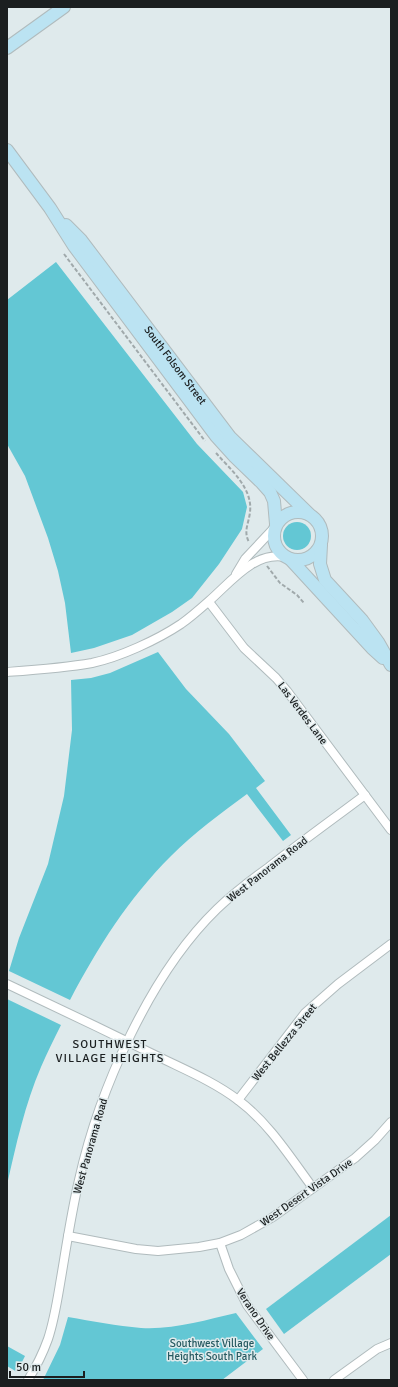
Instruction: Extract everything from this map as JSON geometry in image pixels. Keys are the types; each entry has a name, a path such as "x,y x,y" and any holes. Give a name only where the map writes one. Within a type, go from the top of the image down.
{"street":[{"path":"7,48 64,7"},
{"name":"South Folsom Street","path":"7,150 50,208 74,246 216,436 270,492 274,501 275,526"},
{"name":"South Folsom Street","path":"50,208 81,240 230,437 309,514"},
{"path":"234,577 245,559 281,518 294,512 309,514 316,520 320,527 322,535 320,564 326,580 362,620 378,642 391,665"},
{"path":"275,526 273,541 276,548 372,648 391,665"},
{"path":"7,672 60,668 94,663 127,652 149,642 180,624 209,602 234,577 262,559 278,556 298,561 306,559 318,550 321,543"},
{"name":"Las Verdes Lane","path":"209,602 244,648 276,678 287,691 391,830"},
{"name":"West Panorama Road","path":"28,1380 43,1351 52,1325 79,1178 92,1130 107,1089 128,1042 159,983 198,930 216,910 242,887 365,795"},
{"name":"West Bellezza Street","path":"238,1100 306,1013 338,984 391,944"},
{"path":"7,984 209,1082 238,1100 251,1111 276,1138 312,1188"},
{"name":"West Desert Vista Drive","path":"68,1236 136,1249 158,1251 199,1247 241,1235 262,1224 360,1154 391,1122"},
{"name":"Verano Drive","path":"220,1242 232,1274 247,1305 303,1380"},
{"path":"334,1380 377,1349 391,1343"}],"path":[{"path":"64,254 208,445"},
{"path":"214,451 243,485 247,492 250,505 245,534 251,546"},
{"path":"267,566 280,583 304,603"}],"green space":[{"path":"56,262 197,444 243,492 247,507 242,529 219,564 192,598 172,612 132,635 94,648 71,653 65,603 58,571 48,538 25,476 7,444 7,300"},
{"path":"297,522 307,526 311,536 307,546 297,550 287,546 283,536 287,526"},
{"path":"158,652 186,689 229,734 265,781 256,788 291,835 283,841 247,794 227,808 198,831 171,856 141,889 103,942 70,1000 9,971 19,938 48,864 64,796 72,730 71,680 91,678 110,673"},
{"path":"7,999 61,1025 43,1062 30,1095 17,1140 7,1185"},
{"path":"391,1215 391,1254 284,1334 266,1309"},
{"name":"Southwest Village Heights South Park","path":"236,1313 263,1349 222,1380 43,1380 60,1345 68,1317 123,1326 153,1328 189,1324"},
{"path":"7,1346 25,1356 17,1372 7,1366"}],"district":[{"name":"SOUTHWEST VILLAGE HEIGHTS","path":"110,1051"}]}
